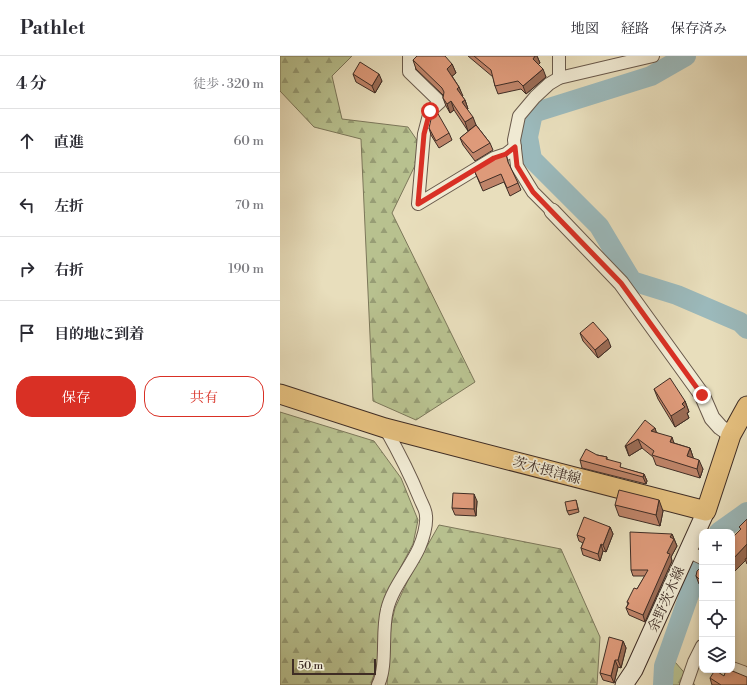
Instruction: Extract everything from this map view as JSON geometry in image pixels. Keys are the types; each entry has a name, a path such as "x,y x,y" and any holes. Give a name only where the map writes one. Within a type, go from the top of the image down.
{"main road":[{"name":"茨木摂津線","path":"280,394 385,428 706,511"},
{"path":"706,511 731,435 747,406"},
{"name":"余野茨木線","path":"624,685 634,670 706,511"}],"street":[{"path":"410,56 409,72 440,102 430,111 424,134 418,204 494,158 506,154 515,147"},
{"path":"559,56 559,78"},
{"path":"653,56 559,78 549,84 535,97 519,116 514,140 517,166 533,192 621,283 702,395 712,418 720,427 731,435"},
{"path":"378,685 383,664 384,627 387,609 403,575 420,547 426,523 426,514 417,490 402,456 385,428"},
{"path":"687,551 699,557"},
{"path":"686,685 694,662 699,656"},
{"path":"735,669 747,674"}],"green space":[{"path":"280,56 352,56 332,76 342,119 408,127 423,149 392,213 475,382 416,420 373,401 361,139 314,127 280,91"},
{"path":"280,412 374,441 401,478 418,520 413,544 383,605 378,660 371,685 280,685"},
{"path":"439,525 561,549 600,637 597,685 387,685 391,625 395,608 409,578"},
{"path":"669,655 695,685 667,685"}],"building":[{"path":"417,56 445,56 452,64 447,69 459,87 457,89 465,100 462,102 473,117 465,122 451,101 447,104 443,98 444,92 442,88 413,60"},
{"path":"474,56 535,56 533,59 543,69 523,86 518,81 495,86 491,70"},
{"path":"360,62 379,74 372,86 353,74"},
{"path":"437,112 449,133 436,141 429,128 432,115"},
{"path":"476,125 490,143 473,153 460,138"},
{"path":"506,154 508,162 518,183 507,188 501,174 480,183 474,170 494,157"},
{"path":"593,322 608,339 595,350 580,333"},
{"path":"670,378 685,401 682,404 685,407 671,416 654,389"},
{"path":"645,420 655,428 651,431 672,437 670,442 690,448 687,456 699,460 697,469 652,455 654,451 638,439 625,446"},
{"path":"586,449 597,455 607,457 606,459 621,463 620,467 644,474 643,477 580,460"},
{"path":"619,490 659,500 656,515 615,505"},
{"path":"453,493 474,494 474,509 452,508"},
{"path":"576,500 578,509 567,511 565,502"},
{"path":"584,517 610,527 603,545 601,544 598,554 581,548 585,538 577,535"},
{"path":"747,519 747,544 735,557 735,535 741,529 739,527"},
{"path":"630,532 672,534 670,537 674,539 667,553 670,554 643,615 626,608 629,603 627,602 634,588 637,589 648,570 631,570"},
{"path":"699,569 699,579 696,576"},
{"path":"609,637 623,641 618,660 615,660 611,676 600,673"},
{"path":"735,672 747,677 747,685 721,685 710,678 713,673 720,673 724,676 725,673"}],"waterway":[{"path":"686,56 651,76 533,113 528,137 532,159 599,226 632,281 677,295 740,322 747,329"},
{"path":"723,529 747,512"},
{"path":"663,685 664,666 700,565"}],"route":[{"path":"430,111 424,134 418,204 494,158 506,154 515,147 517,166 533,192 621,283 702,395"}]}
